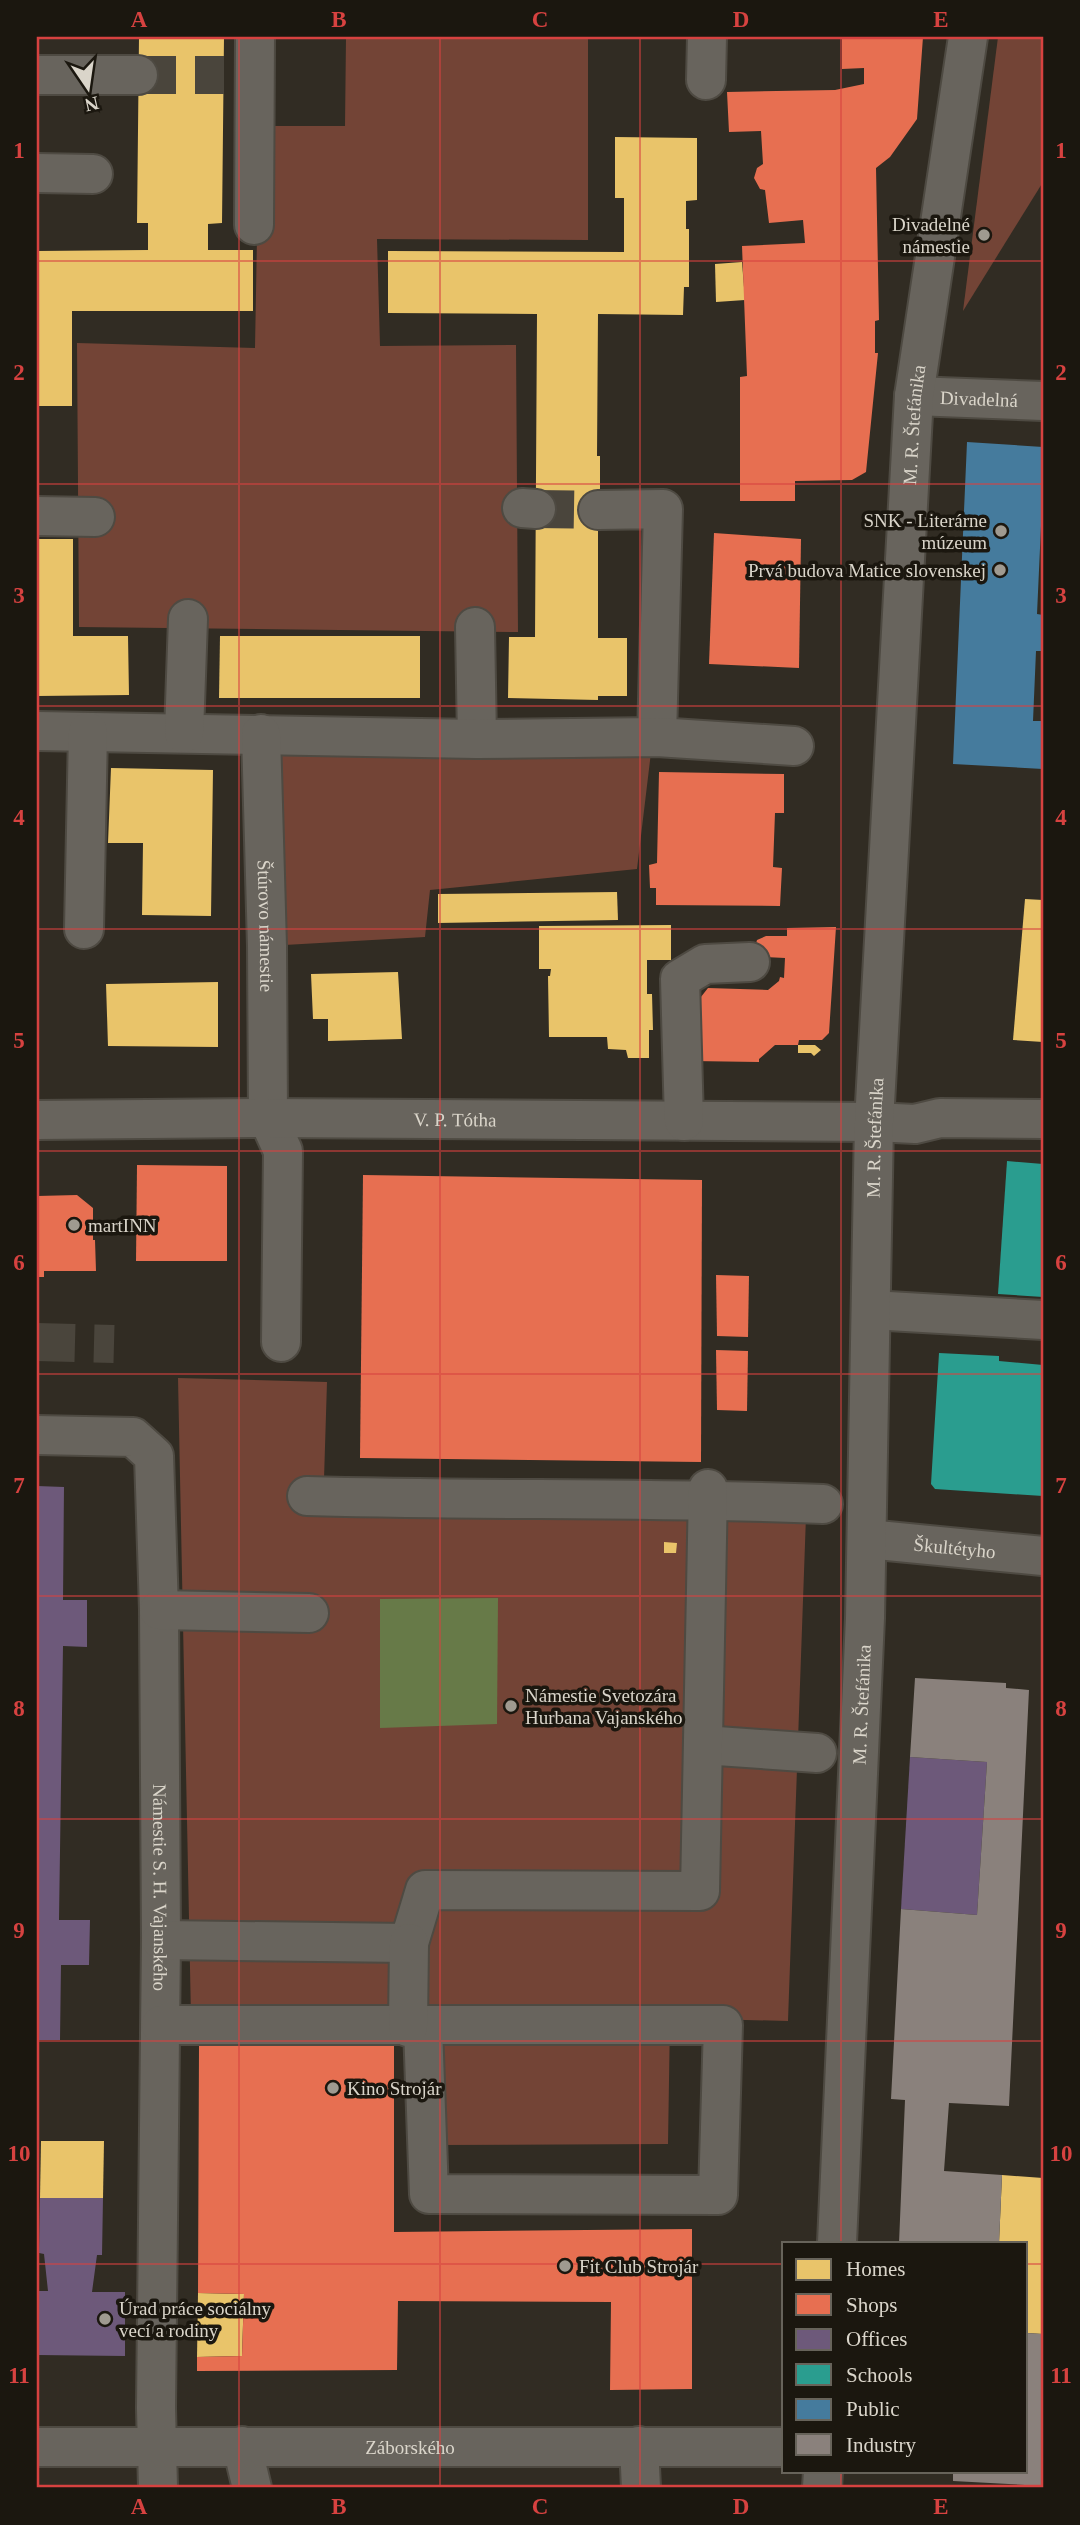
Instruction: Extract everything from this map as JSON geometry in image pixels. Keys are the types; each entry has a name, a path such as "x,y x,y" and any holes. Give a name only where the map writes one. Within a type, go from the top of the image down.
{"street":[{"path":"254,225 239,75 255,37"},
{"path":"706,80 707,37"},
{"name":"M. R. Štefánika","path":"837,2242 867,1539 874,1122 914,396 968,37"},
{"path":"37,75 138,75"},
{"path":"37,173 93,174"},
{"name":"Divadelná","path":"914,396 1043,401"},
{"path":"598,510 663,509 657,737"},
{"path":"37,516 95,517"},
{"path":"184,733 188,619"},
{"path":"475,627 477,739"},
{"path":"37,731 477,739 657,737 794,746"},
{"path":"84,929 88,732"},
{"name":"Štúrovo námestie","path":"261,734 267,946 268,1118"},
{"path":"684,1121 680,979 705,964 750,962"},
{"path":"268,1118 283,1151 282,1342"},
{"name":"V. P. Tótha","path":"37,1120 268,1118 915,1124 940,1118 1043,1119"},
{"path":"870,1310 1043,1320"},
{"name":"Námestie S. H. Vajanského","path":"37,1435 133,1437 154,1456 159,1610 161,1940 156,2408 158,2488"},
{"path":"161,2025 415,2027 723,2025 718,2194 429,2194 415,2027 409,1943 425,1890 700,1891 708,1494"},
{"path":"307,1496 405,1499 708,1494 823,1504"},
{"name":"Škultétyho","path":"867,1539 1043,1556"},
{"path":"159,1610 309,1613"},
{"path":"702,1745 817,1753"},
{"path":"161,1940 409,1943"},
{"name":"Záborského","path":"37,2446 782,2447"},
{"path":"242,2446 252,2488"},
{"path":"639,2446 641,2488"}],"shaded area":[{"path":"346,37 588,37 588,240 377,239 380,346 516,345 518,632 79,627 77,343 255,348 259,126 345,126"},
{"path":"998,37 1043,37 1043,182 963,311"},
{"path":"261,734 652,744 637,869 430,890 425,937 267,946"},
{"path":"178,1378 327,1382 324,1479 807,1488 788,2021 670,2018 668,2144 438,2145 436,2014 191,2017"},
{"path":"498,1598 497,1724 380,1728 380,1599"}],"building: Homes":[{"path":"139,37 224,37 222,223 208,224 208,250 253,250 253,311 72,311 72,406 37,406 37,251 148,250 148,223 137,223"},
{"path":"615,137 697,138 697,200 686,201 689,287 684,287 683,315 598,314 598,638 627,638 627,696 598,696 598,700 508,698 509,637 535,637 537,314 388,313 388,251 624,252 624,198 615,198"},
{"path":"742,262 745,300 716,302 715,264"},
{"path":"37,539 73,539 73,636 128,636 129,695 37,696"},
{"path":"220,636 420,636 420,698 219,698"},
{"path":"111,768 213,770 211,916 142,915 143,843 108,843"},
{"path":"617,892 618,920 438,923 438,894"},
{"path":"1025,899 1043,900 1043,1042 1013,1040"},
{"path":"671,925 671,960 647,960 647,994 652,994 653,1030 649,1030 649,1058 628,1058 626,1050 608,1049 607,1037 549,1037 548,976 551,969 539,969 539,926"},
{"path":"398,972 402,1039 328,1041 328,1019 313,1019 311,974"},
{"path":"218,982 218,1047 108,1046 106,984"},
{"path":"798,1045 815,1045 821,1050 814,1056 811,1053 798,1053"},
{"path":"664,1542 677,1543 676,1553 664,1553"},
{"path":"41,2141 104,2141 103,2198 40,2198"},
{"path":"1002,2175 1043,2178 1043,2334 1028,2333 1028,2242 999,2242"},
{"path":"198,2293 244,2294 242,2356 197,2357"}],"building: Shops":[{"path":"842,37 923,37 917,119 890,157 876,168 879,320 875,321 875,353 878,353 866,472 852,480 795,481 795,501 740,501 740,377 747,376 742,246 805,243 803,220 769,223 765,190 760,189 754,178 757,168 763,164 761,131 729,132 727,92 835,90 864,84 864,68 842,69"},
{"path":"714,533 801,539 799,668 709,664"},
{"path":"659,772 784,774 784,813 775,813 773,867 782,868 780,906 656,905 656,888 650,888 649,865 657,863"},
{"path":"836,927 829,1033 822,1040 799,1040 798,1045 775,1045 759,1062 692,1061 693,1007 708,988 768,990 780,977 784,978 785,958 765,957 755,947 757,940 766,936 787,936 787,928"},
{"path":"137,1165 227,1166 227,1261 136,1261"},
{"path":"363,1175 702,1180 701,1462 360,1458"},
{"path":"77,1195 93,1208 96,1271 44,1271 44,1277 37,1277 37,1196"},
{"path":"716,1275 749,1276 748,1337 717,1336"},
{"path":"716,1350 748,1351 747,1411 717,1410"},
{"path":"199,2045 394,2046 394,2232 692,2229 692,2389 610,2390 611,2302 398,2301 397,2370 197,2371 197,2357 242,2356 244,2294 198,2293"}],"building: Offices":[{"path":"37,1486 64,1487 63,1600 87,1600 87,1647 63,1646 59,1920 90,1920 89,1965 61,1965 60,2040 37,2040"},
{"path":"910,1757 987,1762 977,1915 901,1909"},
{"path":"40,2198 103,2198 102,2255 97,2255 92,2292 125,2292 125,2356 37,2355 37,2291 48,2291 44,2254 39,2253"}],"building: Schools":[{"path":"1007,1161 1043,1164 1043,1297 998,1294"},
{"path":"939,1353 999,1356 999,1361 1043,1365 1043,1496 935,1489 931,1484"}],"building: Public":[{"name":"Prvá budova Matice slovenskej","path":"967,442 1043,447 1043,526 1037,614 1043,615 1043,651 1036,651 1033,721 1043,721 1043,769 953,764"}],"building: Industry":[{"path":"915,1678 1006,1683 1006,1688 1029,1690 1009,2106 949,2103 944,2171 1002,2175 999,2242 899,2242 905,2100 891,2099 901,1909 977,1915 987,1762 910,1757"},
{"path":"1028,2333 1043,2334 1043,2486 953,2481 953,2472 1028,2472"}],"tunnel":[{"path":"138,75 224,75"},
{"path":"536,509 598,510"},
{"path":"37,1342 114,1344"}],"place":[{"name":"Divadelné námestie","path":"984,235"},
{"name":"SNK - Literárne múzeum","path":"1001,531"},
{"name":"Prvá budova Matice slovenskej","path":"1000,570"},
{"name":"martINN","path":"74,1225"},
{"name":"Námestie Svetozára Hurbana Vajanského","path":"511,1706"},
{"name":"Kino Strojár","path":"333,2088"},
{"name":"Fit Club Strojár","path":"565,2266"},
{"name":"Úrad práce sociálny vecí a rodiny","path":"105,2319"}]}
